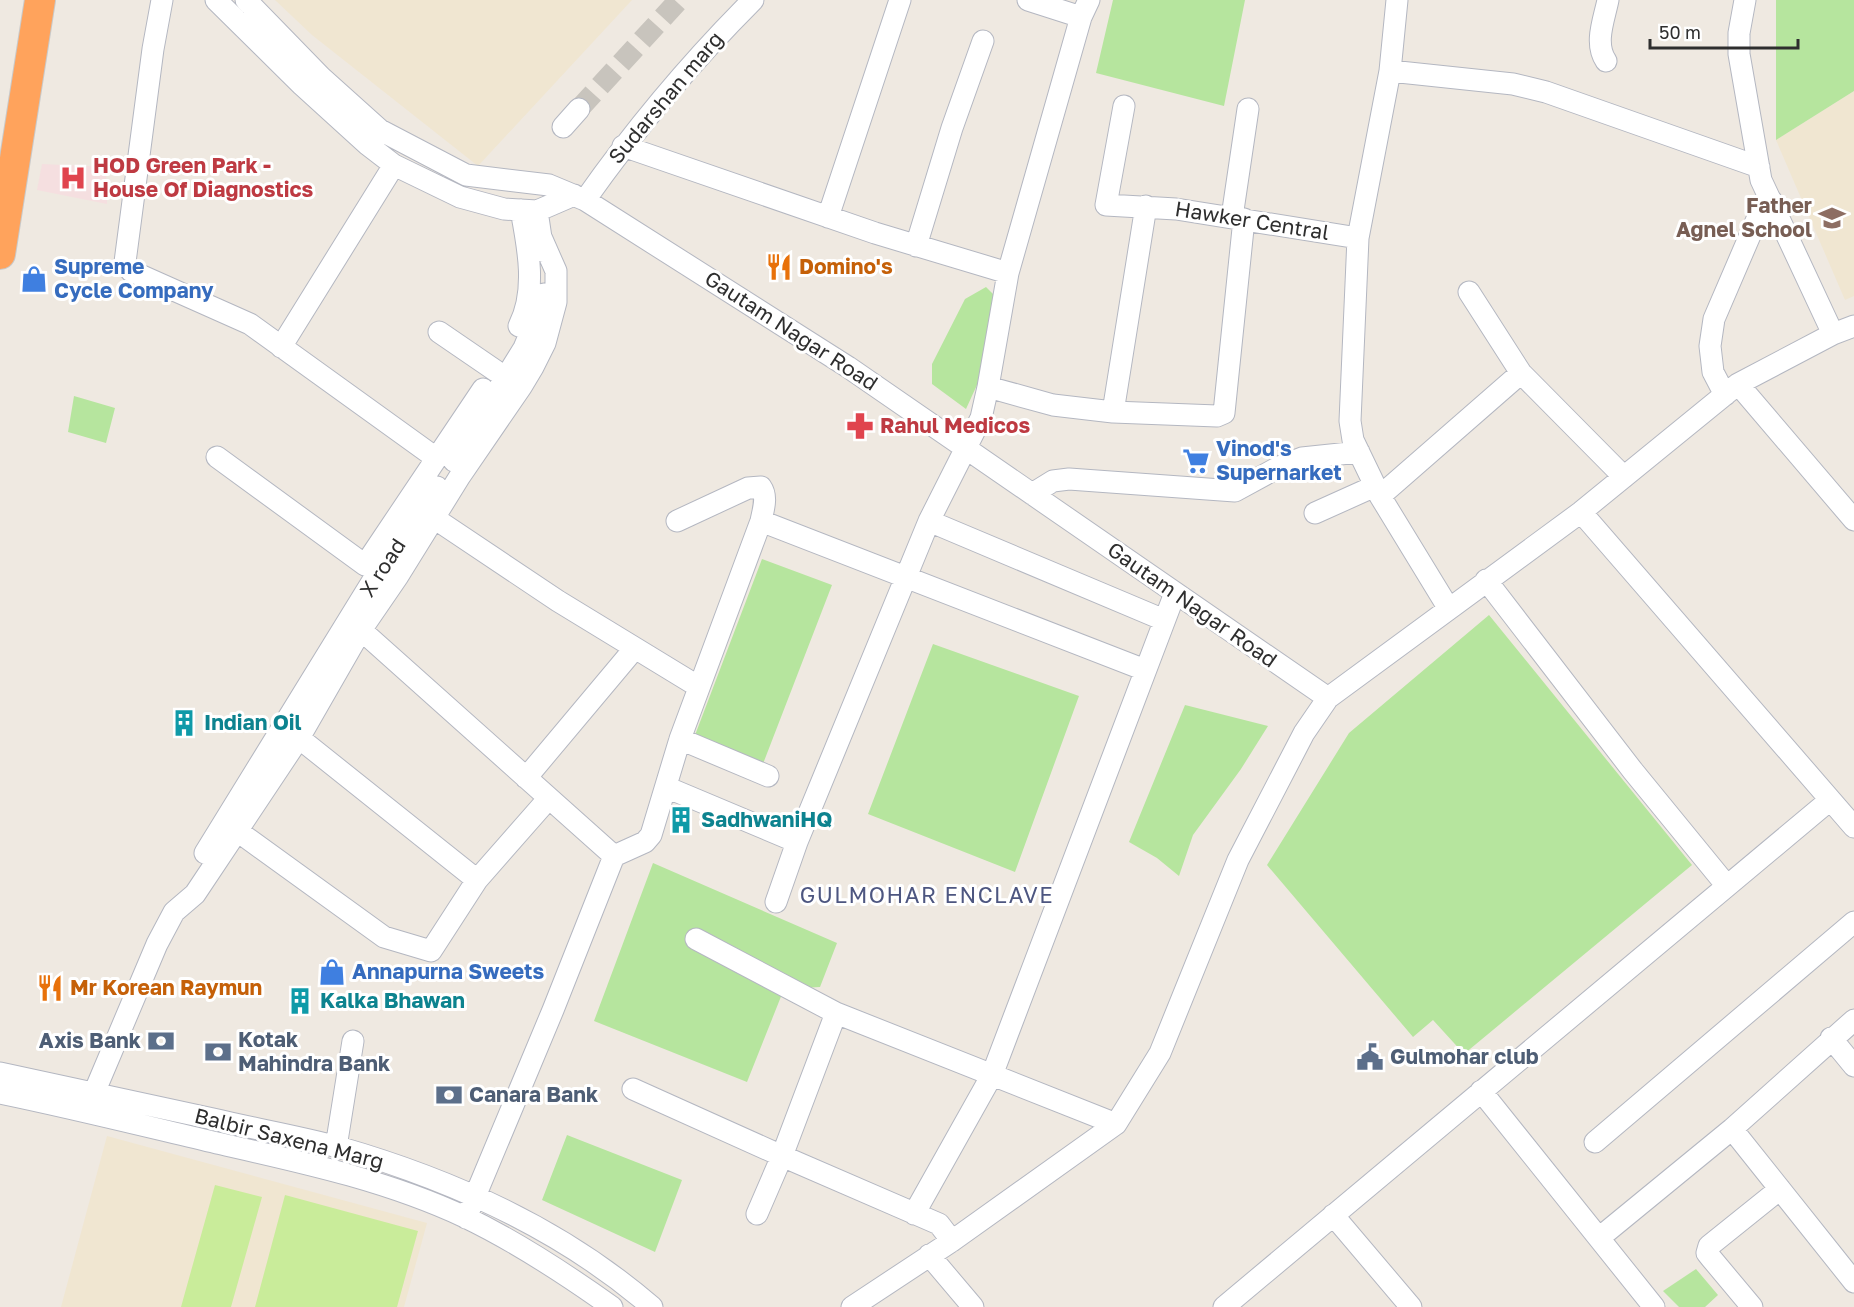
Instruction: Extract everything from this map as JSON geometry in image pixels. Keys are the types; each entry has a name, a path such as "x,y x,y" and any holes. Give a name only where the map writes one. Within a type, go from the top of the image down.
{"highway":[{"path":"0,254 40,0"}],"street":[{"path":"162,0 153,49 125,262 131,272 250,324 436,458"},
{"path":"216,0 302,85 368,145 394,165 460,197 504,209 529,211 579,198"},
{"name":"Gautam Nagar Road","path":"246,0 321,77 380,130 466,175 549,185 579,198 849,366 1328,698"},
{"name":"Sudarshan marg","path":"579,198 714,39 753,0"},
{"path":"828,217 900,0"},
{"path":"776,902 797,842 929,521 981,418 1008,273 1085,9 1028,0"},
{"path":"1397,0 1390,71 1358,238 1350,421 1353,440 1378,491 1449,609"},
{"path":"1606,61 1601,54 1599,41 1608,0"},
{"path":"1745,0 1739,33 1739,54 1761,180 1833,334"},
{"path":"916,246 952,128 983,41"},
{"path":"1390,71 1513,84 1759,167"},
{"name":"Hawker Central","path":"1124,106 1106,205 1146,206 1238,218 1358,238"},
{"path":"562,127 579,109"},
{"path":"988,387 1053,405 1113,412 1217,416 1224,413 1248,109"},
{"path":"623,146 828,217 1008,273"},
{"path":"281,346 394,165"},
{"path":"1771,200 1757,219 1713,319 1710,346 1713,372 1854,520"},
{"path":"1113,412 1146,206"},
{"path":"217,457 365,565 496,371 525,316 529,294 527,241 529,211"},
{"name":"X road","path":"91,1102 157,944 213,838 375,577 444,477 524,348 544,300 545,265 542,237 529,211"},
{"path":"174,912 195,894 299,738 361,630 398,576 460,476 522,387 545,343 556,302 556,271 542,237"},
{"path":"1469,292 1521,373 1623,477"},
{"path":"852,1307 952,1241 1116,1124 1160,1053 1238,860 1304,733 1328,698 1581,512 1731,389 1833,334 1854,326"},
{"path":"439,332 496,371"},
{"path":"1315,513 1378,491 1521,373"},
{"path":"1032,494 1053,481 1069,479 1235,491 1279,467 1302,458 1359,452"},
{"path":"466,1218 553,1010 614,856 645,842 651,835 680,739 761,521 765,497 760,487 755,486 677,521"},
{"path":"1581,512 1854,827"},
{"path":"434,518 558,601 699,687"},
{"path":"761,521 1145,670"},
{"path":"929,521 1164,620"},
{"path":"1486,580 1633,771 1727,886"},
{"path":"915,1214 992,1075 1175,593"},
{"path":"361,630 614,856"},
{"path":"526,778 635,648"},
{"path":"299,738 477,880"},
{"path":"680,739 768,776"},
{"path":"666,787 797,842"},
{"path":"236,830 384,937 431,951 477,880 549,798"},
{"path":"1224,1307 1830,800"},
{"path":"1595,1142 1854,922"},
{"path":"696,939 836,1013 1116,1124"},
{"path":"757,1214 782,1156 836,1013"},
{"path":"1599,1238 1732,1129 1831,1038 1854,1020"},
{"path":"1831,1038 1854,1066"},
{"path":"336,1147 353,1041"},
{"name":"Balbir Saxena Marg","path":"0,1073 91,1102 366,1180 427,1201 466,1218 523,1250 612,1307"},
{"path":"633,1089 939,1224 952,1241"},
{"path":"1481,1091 1654,1307"},
{"name":"Balbir Saxena Marg","path":"0,1093 91,1102 336,1147 435,1180 516,1217 594,1262 628,1286 652,1307"},
{"path":"1732,1129 1854,1282"},
{"path":"1752,1307 1707,1252 1709,1246 1780,1189"},
{"path":"1333,1215 1407,1306"},
{"path":"929,1256 973,1307"}],"shaded area":[{"path":"275,0 632,0 478,166 312,35"},
{"name":"Father Agnel School","path":"1854,91 1854,296 1845,300 1776,140"},
{"name":"HOD Green Park - House Of Diagnostics","path":"42,164 106,167 107,204 37,190"},
{"path":"107,1136 427,1223 404,1307 61,1307"}],"green space":[{"path":"1113,0 1245,0 1224,106 1096,73"},
{"path":"1776,0 1854,0 1854,91 1776,140"},
{"path":"986,287 1007,308 966,409 932,384 932,364 965,299"},
{"path":"74,396 115,408 106,443 68,432"},
{"path":"762,559 832,585 761,769 692,743"},
{"path":"1489,615 1692,865 1464,1054 1433,1020 1413,1037 1267,865 1349,733"},
{"path":"933,644 1079,696 1015,872 868,814"},
{"path":"1185,705 1268,726 1241,769 1193,835 1179,876 1157,858 1129,842"},
{"path":"653,863 837,943 820,987 784,989 747,1082 594,1021"},
{"path":"567,1135 682,1180 655,1252 542,1200"},
{"path":"215,1185 262,1197 231,1307 181,1307"},
{"path":"285,1195 418,1231 397,1307 255,1307"},
{"path":"1696,1269 1718,1295 1705,1307 1679,1307 1663,1291"}],"tunnel":[{"path":"579,109 679,0"}],"place":[{"name":"HOD Green Park - House Of Diagnostics","path":"73,178"},
{"name":"Father Agnel School","path":"1832,218"},
{"name":"Domino's","path":"779,267"},
{"name":"Supreme Cycle Company","path":"34,279"},
{"name":"Rahul Medicos","path":"860,426"},
{"name":"Vinod's Supernarket","path":"1196,461"},
{"name":"Indian Oil","path":"184,723"},
{"name":"SadhwaniHQ","path":"681,820"},
{"name":"Annapurna Sweets","path":"332,972"},
{"name":"Mr Korean Raymun","path":"50,988"},
{"name":"Kalka Bhawan","path":"300,1001"},
{"name":"Axis Bank","path":"161,1041"},
{"name":"Kotak Mahindra Bank","path":"218,1052"},
{"name":"Gulmohar club","path":"1370,1057"},
{"name":"Canara Bank","path":"449,1095"}],"district":[{"name":"GULMOHAR ENCLAVE","path":"927,895"}]}
